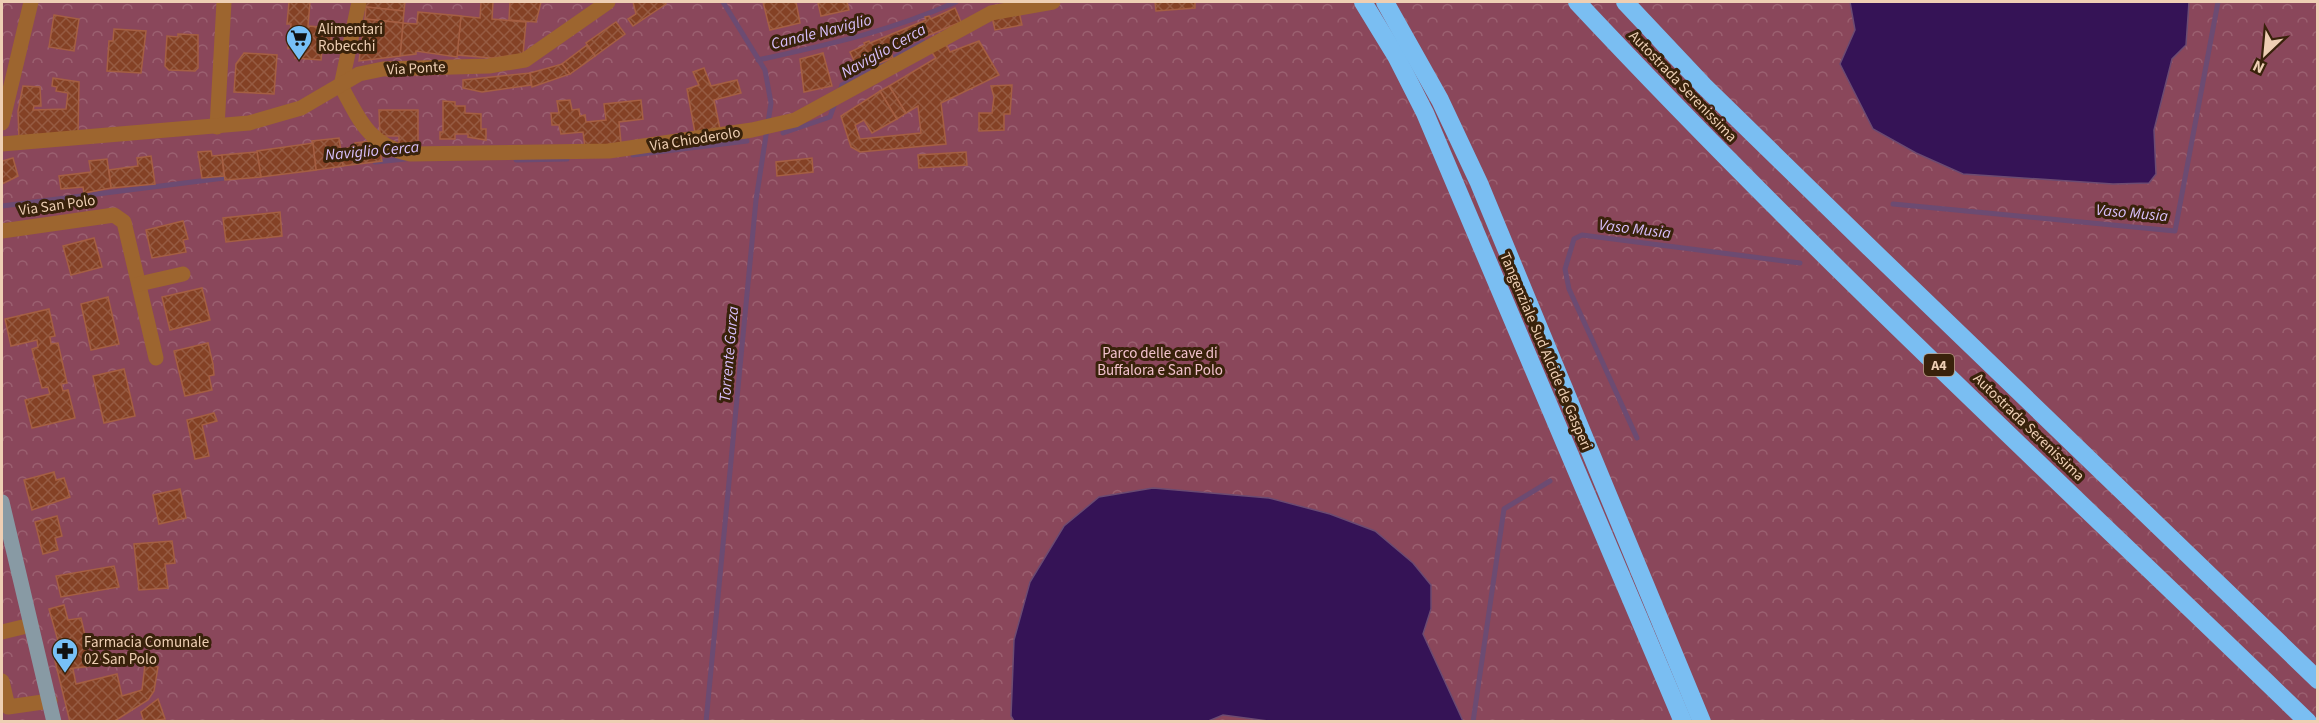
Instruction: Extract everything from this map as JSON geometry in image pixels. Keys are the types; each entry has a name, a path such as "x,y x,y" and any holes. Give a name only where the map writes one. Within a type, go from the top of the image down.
{"highway":[{"name":"Tangenziale Sud Alcide de Gasperi","path":"1363,2 1396,56 1425,113 1683,722"},
{"name":"Tangenziale Sud Alcide de Gasperi","path":"1385,2 1440,100 1479,183 1702,722"},
{"name":"Autostrada Serenissima","path":"1577,2 1695,126 2308,722"},
{"name":"Autostrada Serenissima","path":"1625,2 1754,134 2318,680"}],"main road":[{"path":"2,502 54,722"}],"street":[{"path":"2,123 31,2"},
{"path":"217,127 224,2"},
{"path":"341,86 359,2"},
{"name":"Via Ponte","path":"2,144 249,123 301,108 359,74 383,69 489,66 525,60 608,2"},
{"name":"Via Chioderolo","path":"341,86 358,117 375,139 390,150 410,154 609,151 752,130 795,120 990,7 1053,2"},
{"name":"Via San Polo","path":"2,231 114,215 124,222 156,358"},
{"path":"139,284 183,274"},
{"path":"2,632 31,625"},
{"path":"2,681 8,707 50,701"}],"green space":[{"name":"Parco delle cave di Buffalora e San Polo","path":"2,2 2317,2 2317,721 2,721"}],"shaded area":[{"path":"1850,2 2189,2 2186,45 2172,59 2154,130 2156,174 2149,183 2113,184 1963,174 1916,153 1873,129 1840,64 1855,30"},
{"path":"1153,488 1269,498 1330,514 1375,531 1413,563 1431,585 1431,609 1423,634 1463,721 1275,722 1223,715 1206,722 1014,721 1011,716 1014,640 1030,582 1064,526 1099,497"}],"building":[{"path":"289,2 310,2 308,26 332,28 330,52 322,51 321,60 295,58 296,48 288,48 291,24 287,24"},
{"path":"364,2 405,2 404,11 366,7"},
{"path":"481,2 493,2 492,19 526,22 523,54 492,58 457,55 461,16 480,18"},
{"path":"510,2 541,2 536,22 509,20"},
{"path":"633,2 664,2 666,4 633,26 628,19 636,14"},
{"path":"763,2 796,2 800,23 770,30"},
{"path":"847,2 849,10 821,16 818,3"},
{"path":"1155,2 1195,2 1195,8 1156,11"},
{"path":"366,7 404,11 403,23 365,19"},
{"path":"955,8 961,22 890,51 893,58 872,66 869,60 856,65 850,52 865,45 864,43 869,41 870,43 926,20 925,17 929,16 931,19"},
{"path":"418,12 461,16 457,57 416,51 416,54 400,56 403,23 417,24"},
{"path":"1019,12 1022,25 995,30 992,17"},
{"path":"54,15 79,19 74,51 49,47"},
{"path":"365,19 403,23 400,56 359,61"},
{"path":"616,22 625,34 595,56 586,43"},
{"path":"114,29 146,31 141,73 107,71 109,41 113,41"},
{"path":"178,34 198,35 198,68 195,71 169,70 165,66 167,36 178,37"},
{"path":"979,41 999,75 941,103 946,144 860,152 851,147 841,116 880,91 897,119 872,133 864,120 855,125 860,139 921,133 918,106 906,113 889,86 936,58 931,51 945,42 950,52"},
{"path":"587,45 595,56 570,74 562,64"},
{"path":"244,53 277,55 274,94 234,92 236,64"},
{"path":"823,53 832,86 804,92 800,59"},
{"path":"562,64 570,74 532,87 530,73"},
{"path":"704,68 711,86 737,80 741,93 714,100 720,129 695,133 687,89 699,85 693,72"},
{"path":"530,73 531,85 482,92 463,88 463,80"},
{"path":"53,78 79,82 78,134 19,138 18,111 23,86 40,87 41,106 34,106 33,110 66,109 68,93 56,91 57,87 52,86"},
{"path":"1012,85 1010,114 1004,114 1004,130 979,131 979,113 992,113 994,97 991,86"},
{"path":"889,86 906,113 897,119 880,91"},
{"path":"570,100 572,110 579,109 580,116 585,115 586,122 606,120 604,104 641,100 643,119 619,122 621,143 585,147 583,132 561,134 559,125 552,125 551,113 559,113 557,101"},
{"path":"443,101 455,102 455,106 465,106 465,113 481,114 481,129 486,129 486,140 468,137 468,134 455,134 455,139 440,139 440,132 443,132"},
{"path":"379,110 418,110 418,145 399,145 399,136 380,136"},
{"path":"339,138 343,166 316,170 312,141"},
{"path":"370,141 371,147 376,146 380,152 382,161 343,166 341,150 355,146 355,143"},
{"path":"313,143 316,170 261,177 257,151"},
{"path":"211,151 212,156 222,155 224,176 202,178 198,152"},
{"path":"257,152 261,177 225,180 222,155"},
{"path":"966,152 967,165 919,168 918,155"},
{"path":"151,156 155,184 111,188 109,170 138,166 137,158"},
{"path":"13,158 18,176 2,184 2,161"},
{"path":"812,158 813,172 777,176 776,162"},
{"path":"107,159 111,188 84,193 83,187 61,189 59,176 91,172 89,161"},
{"path":"280,212 282,236 226,242 223,218"},
{"path":"183,221 188,239 183,240 186,252 152,258 146,230"},
{"path":"94,238 102,267 71,275 63,246"},
{"path":"202,288 210,320 170,330 162,297"},
{"path":"108,297 119,344 91,350 81,304"},
{"path":"49,309 55,336 50,337 51,344 58,343 67,383 61,384 63,391 68,390 75,418 32,428 25,400 50,394 48,387 42,388 32,349 38,347 37,340 11,346 5,319"},
{"path":"208,343 214,375 209,376 212,390 185,396 174,351"},
{"path":"124,369 135,416 104,423 93,376"},
{"path":"214,413 217,421 202,425 209,456 195,459 187,420"},
{"path":"54,472 56,480 64,478 70,497 32,510 24,480"},
{"path":"180,489 186,518 159,524 153,495"},
{"path":"57,516 62,536 55,538 58,550 43,554 35,522"},
{"path":"172,541 175,563 165,564 168,588 139,590 134,544"},
{"path":"114,566 119,587 61,597 56,576"},
{"path":"64,605 68,620 81,618 92,666 66,669 49,609"},
{"path":"64,659 66,669 73,669 76,684 117,674 122,696 142,690 145,665 158,667 154,691 148,700 113,722 70,722 55,661"},
{"path":"158,699 165,719 144,722 141,712"}],"waterway":[{"name":"Torrente Garza","path":"706,722 756,200 771,103 765,70 723,2"},
{"name":"Canale Naviglio","path":"758,60 834,43 882,29 956,2"},
{"name":"Vaso Musia","path":"1893,204 2175,231 2218,2"},
{"name":"Naviglio Cerca","path":"840,91 842,85 923,42"},
{"name":"Naviglio Cerca","path":"783,133 830,117 835,103"},
{"name":"Naviglio Cerca","path":"633,155 747,141"},
{"name":"Naviglio Cerca","path":"375,162 405,159"},
{"name":"Naviglio Cerca","path":"516,160 567,159"},
{"name":"Naviglio Cerca","path":"2,206 232,177"},
{"name":"Vaso Musia","path":"1637,438 1569,289 1565,269 1574,239 1582,235 1800,263"},
{"name":"Vaso Musia","path":"1473,722 1504,509 1550,481"}],"place":[{"name":"Alimentari Robecchi","path":"299,61"},
{"name":"Farmacia Comunale 02 San Polo","path":"65,674"}]}
